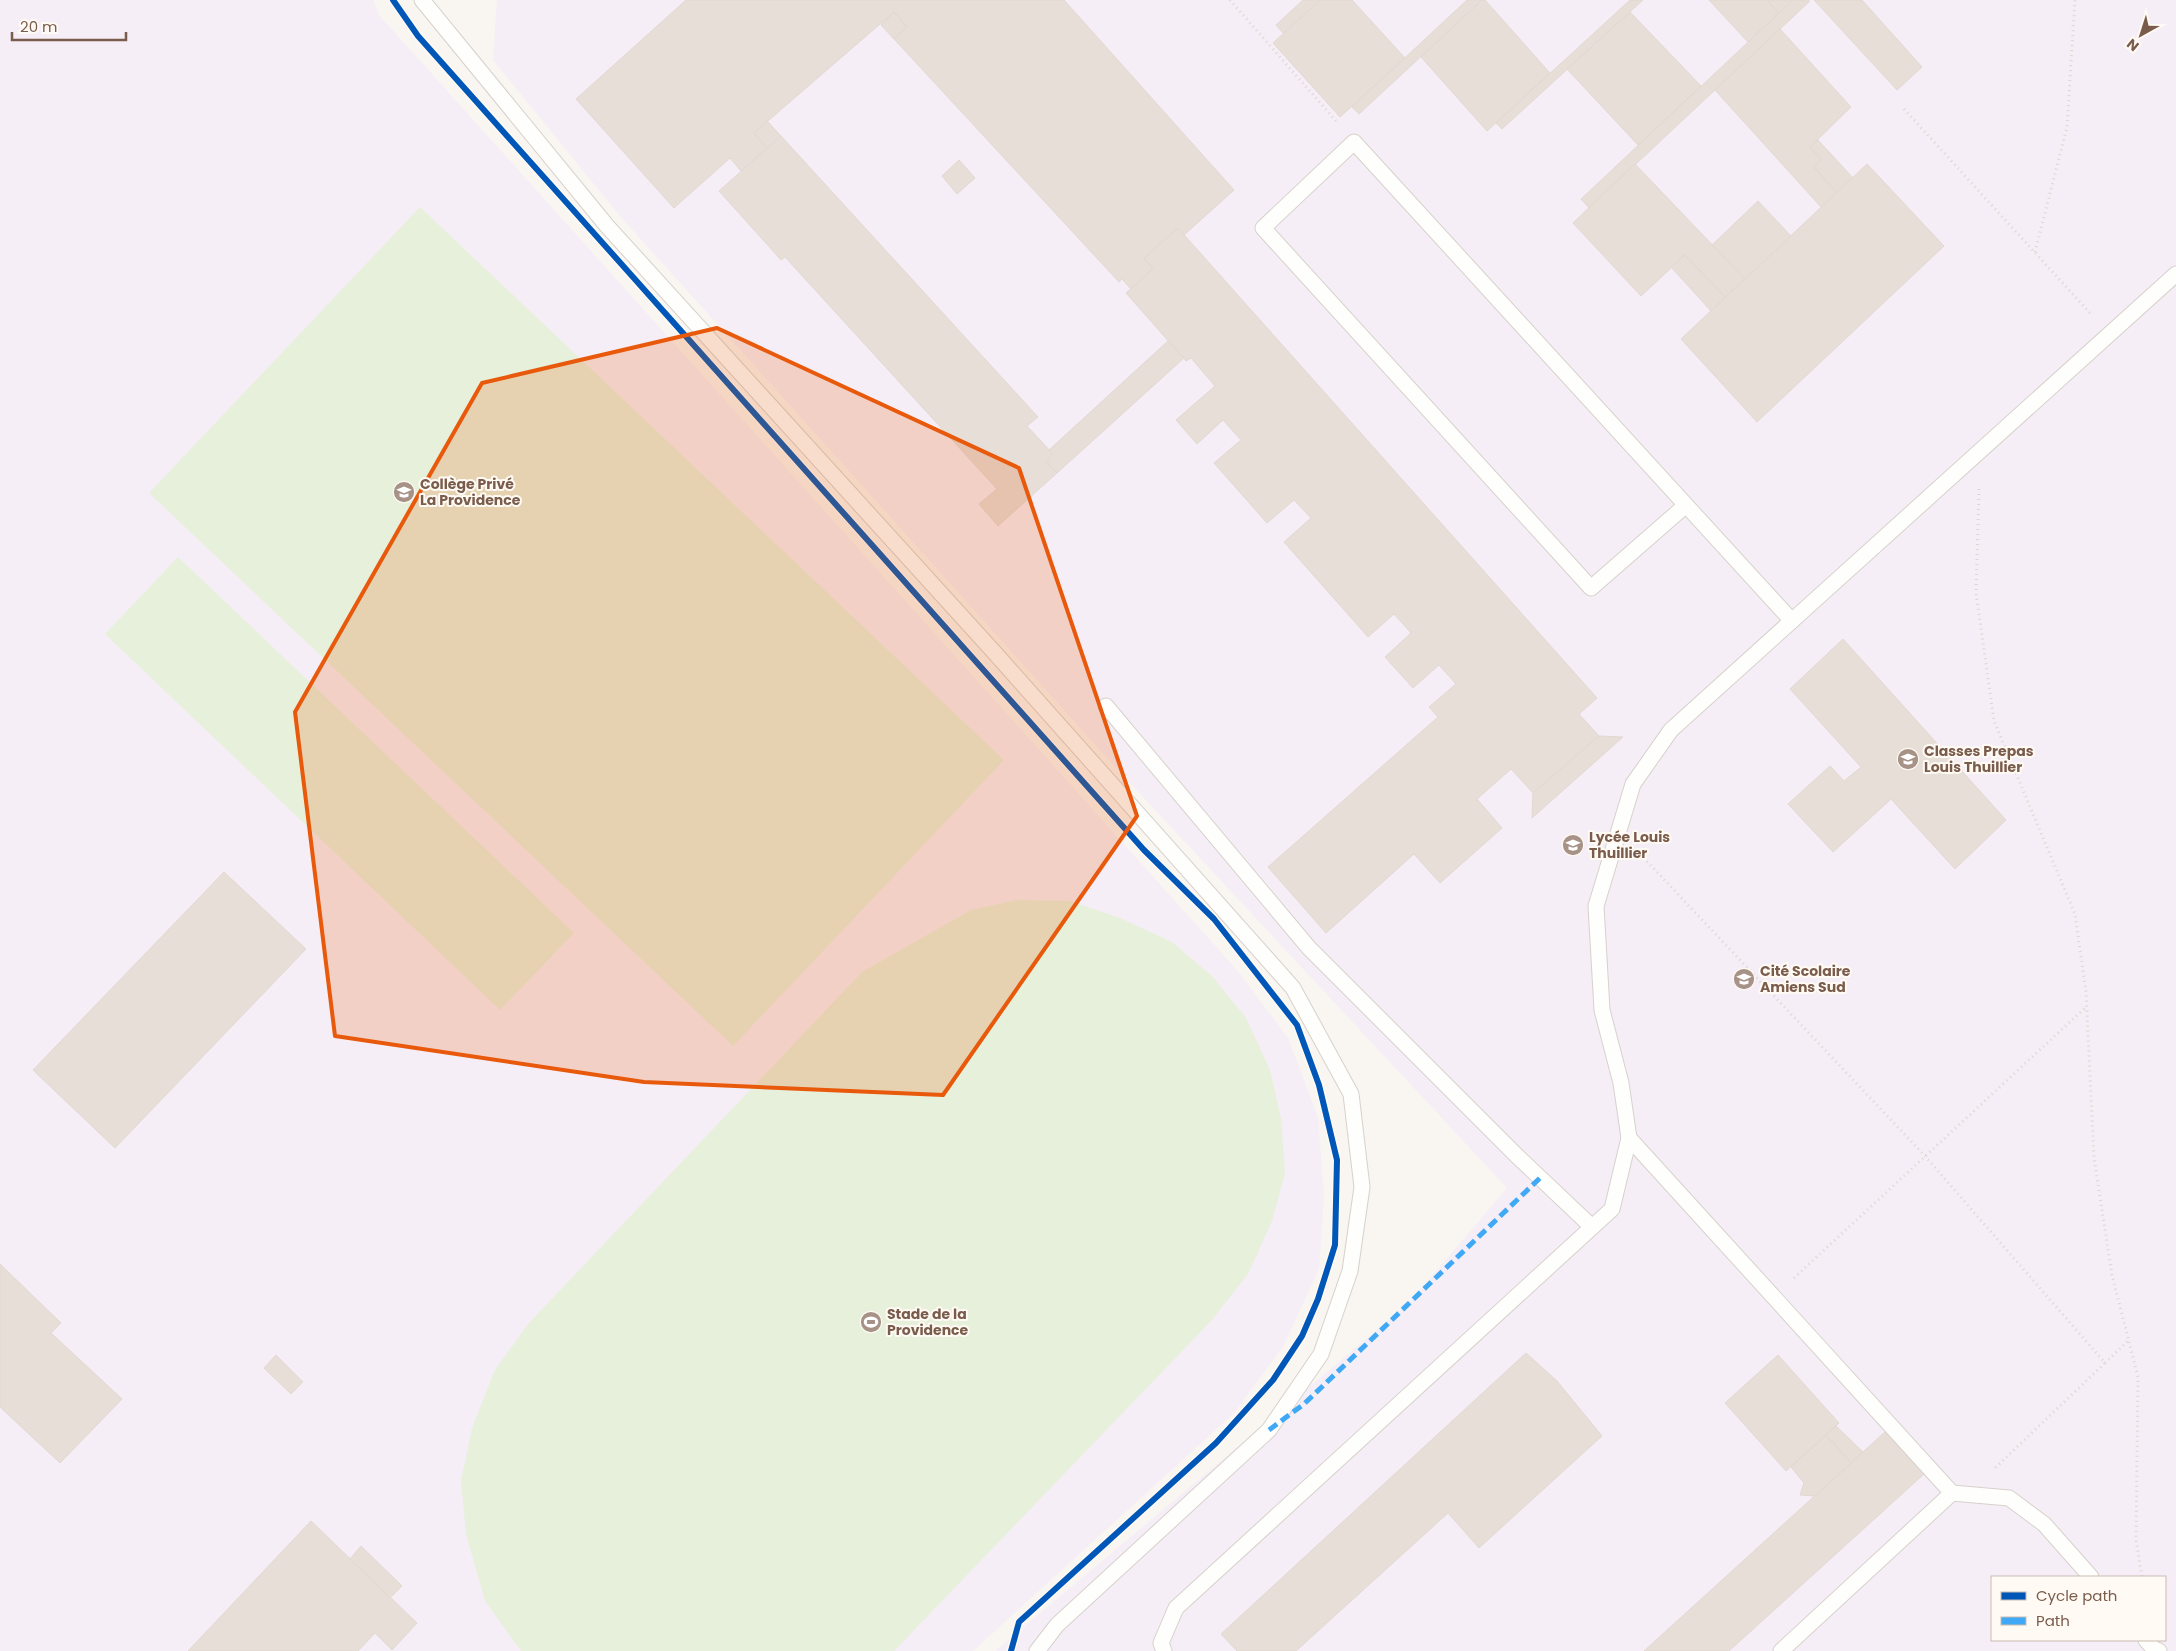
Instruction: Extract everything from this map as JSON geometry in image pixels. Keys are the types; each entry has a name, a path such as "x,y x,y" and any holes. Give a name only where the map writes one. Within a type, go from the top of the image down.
{"lane":[{"path":"422,0 607,226 994,652 1293,988 1351,1094 1362,1187 1350,1271 1321,1354 1269,1430 1057,1625 1037,1651"},
{"path":"1686,506 1591,588 1263,228 1354,142 1792,621"},
{"path":"1164,1651 1161,1644 1176,1608 1612,1209 1629,1138 1621,1083 1602,1010 1596,906 1633,784 1671,730 2176,274"},
{"path":"1106,706 1309,948 1517,1156 1592,1227"},
{"path":"1629,1138 1952,1492 2009,1498 2044,1524 2090,1576"},
{"path":"1781,1651 1952,1492"}],"path":[{"path":"1230,0 1354,142"},
{"path":"2035,252 2067,127 2074,0"},
{"path":"1904,109 2109,334"},
{"path":"1980,451 1976,593 1994,721 2075,914 2086,1006 2094,1158 2112,1275 2138,1377 2136,1540 2142,1576"},
{"path":"1619,832 1926,1156 2105,1363"},
{"path":"1774,1297 2086,1006"},
{"path":"1968,1494 2128,1340"}],"highlighted area":[{"path":"717,328 1019,468 1137,816 943,1095 644,1082 335,1036 295,712 482,383"}],"shaded area":[{"name":"Collège Privé La Providence","path":"0,0 373,0 379,15 1237,970 1288,1038 1318,1117 1324,1197 1319,1269 1283,1347 1233,1414 973,1651 0,1651"},
{"name":"Cité Scolaire Amiens Sud","path":"497,0 2176,0 2176,1651 995,1651 1410,1302 1507,1188 1117,769 620,216 493,60"}],"green space":[{"path":"420,207 1004,760 733,1046 149,493"},
{"path":"178,557 574,933 500,1010 105,634"},
{"path":"1017,900 1070,901 1120,918 1172,942 1213,977 1246,1018 1270,1070 1281,1118 1285,1173 1272,1221 1248,1274 1211,1321 894,1651 521,1651 485,1601 466,1534 461,1481 472,1428 495,1370 528,1324 862,972 971,910"}],"building":[{"path":"686,0 1064,0 1234,190 1184,235 1178,228 1144,258 1153,269 1131,289 1122,279 1119,282 894,39 907,27 894,12 754,133 767,148 741,171 730,158 674,208 576,99"},
{"path":"1303,0 1320,0 1284,34 1276,25"},
{"path":"1320,0 1352,0 1405,58 1340,117 1273,43"},
{"path":"1467,0 1482,0 1359,114 1352,107"},
{"path":"1482,0 1485,0 1550,73 1487,131 1421,57"},
{"path":"1630,0 1643,0 1502,129 1496,123"},
{"path":"1709,0 1767,0 1779,13 1748,42"},
{"path":"1767,0 1793,0 1779,13"},
{"path":"1793,0 1810,1 1589,208 1581,199"},
{"path":"1814,0 1862,0 1922,67 1897,90"},
{"path":"894,12 907,27 894,39 881,25"},
{"path":"1630,12 1701,86 1638,145 1567,69"},
{"path":"1780,29 1851,107 1810,147 1821,159 1814,167 1837,193 1821,207 1715,90"},
{"path":"767,121 781,136 767,148 754,133"},
{"path":"781,136 1038,417 1027,426 1053,454 1046,461 1057,473 998,526 979,504 997,489 785,257 781,260 719,191"},
{"path":"1818,140 1853,178 1837,193 1814,167 1821,159 1810,147"},
{"path":"959,160 975,178 957,194 942,176"},
{"path":"1635,164 1745,279 1725,297 1685,255 1641,296 1573,223"},
{"path":"1867,164 1944,246 1757,422 1681,339"},
{"path":"1758,201 1791,236 1745,279 1712,245"},
{"path":"1178,228 1597,698 1579,714 1599,736 1533,793 1511,769 1477,799 1502,828 1440,883 1414,854 1326,933 1268,867 1438,717 1429,707 1456,684 1439,665 1413,688 1385,657 1411,633 1394,614 1368,637 1284,542 1311,518 1294,500 1267,523 1214,463 1241,440 1223,420 1197,444 1176,420 1215,386 1191,358 1186,361 1126,293 1153,269 1144,258"},
{"path":"1685,255 1725,297 1711,311 1671,267"},
{"path":"1168,341 1184,358 1057,473 1046,461 1053,454 1049,450"},
{"path":"1843,639 2006,820 1955,869 1891,799 1833,852 1788,804 1830,766 1844,781 1861,767 1790,689"},
{"path":"1599,736 1623,737 1532,818 1533,793"},
{"path":"224,872 306,949 115,1148 33,1070"},
{"path":"0,1264 61,1323 51,1333 122,1399 60,1463 0,1407"},
{"path":"1526,1353 1557,1381 1602,1436 1479,1548 1448,1513 1296,1651 1237,1651 1221,1634"},
{"path":"276,1355 303,1382 291,1394 264,1368"},
{"path":"1778,1355 1839,1423 1786,1471 1725,1403"},
{"path":"1836,1426 1863,1452 1851,1463 1826,1435"},
{"path":"1886,1431 1924,1474 1729,1651 1644,1651"},
{"path":"1826,1435 1851,1463 1815,1496 1800,1495 1804,1483 1791,1467"},
{"path":"311,1521 417,1623 392,1650 375,1633 358,1651 188,1651"},
{"path":"361,1546 402,1586 390,1598 350,1559"}],"marked path":[{"path":"1269,1430 1304,1404 1541,1177"}],"cycle path":[{"path":"393,0 418,36 1144,850 1214,919 1297,1025 1319,1085 1337,1160 1335,1245 1318,1299 1302,1336 1273,1380 1216,1443 1019,1622 1011,1651"}],"place":[{"name":"Collège Privé La Providence","path":"404,492"},
{"name":"Classes Prepas Louis Thuillier","path":"1908,759"},
{"name":"Lycée Louis Thuillier","path":"1573,845"},
{"name":"Cité Scolaire Amiens Sud","path":"1744,979"},
{"name":"Stade de la Providence","path":"871,1322"}]}
